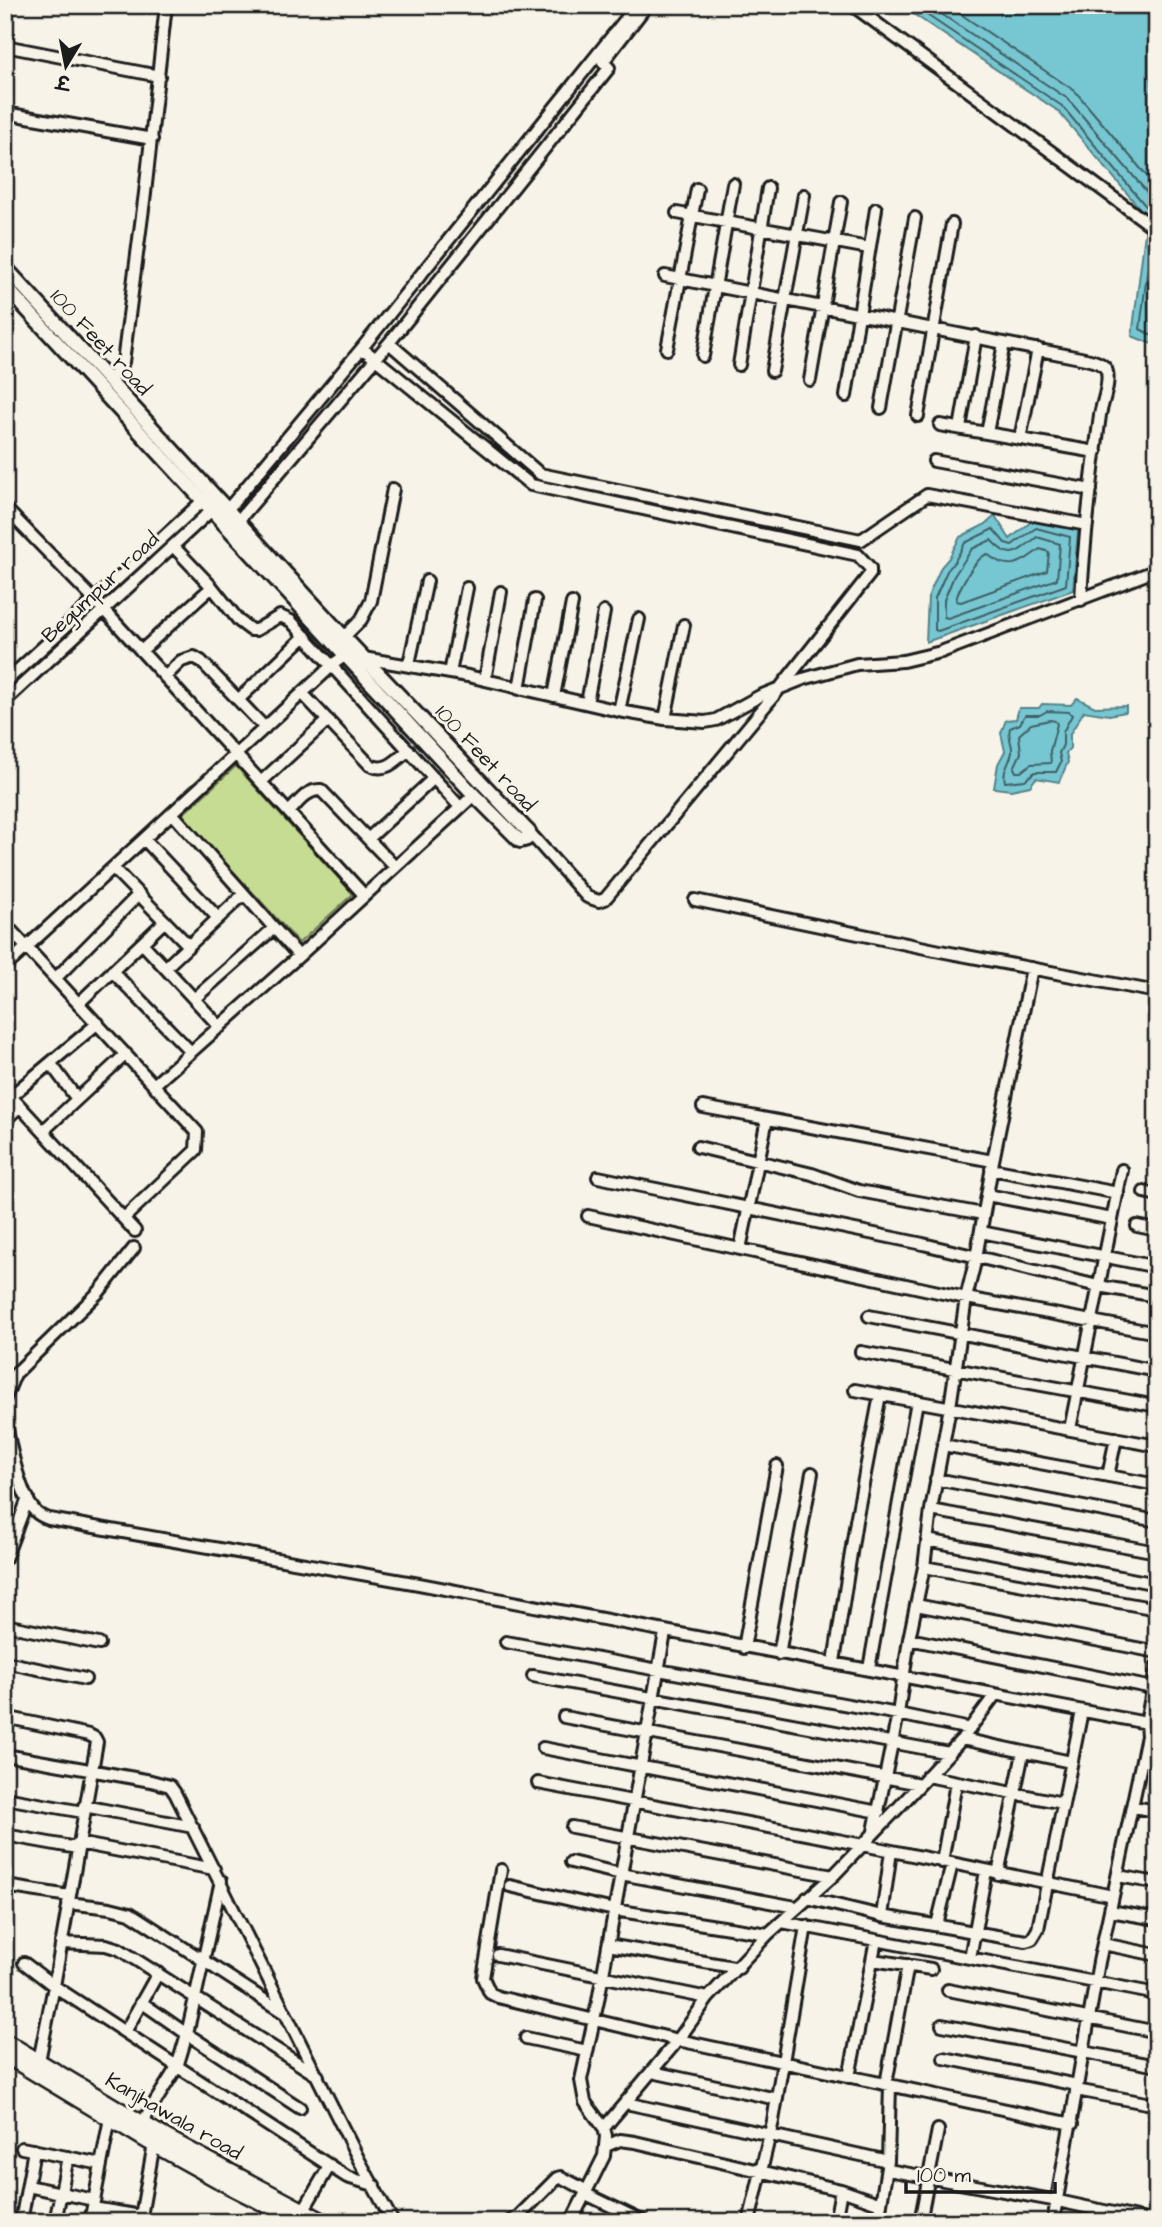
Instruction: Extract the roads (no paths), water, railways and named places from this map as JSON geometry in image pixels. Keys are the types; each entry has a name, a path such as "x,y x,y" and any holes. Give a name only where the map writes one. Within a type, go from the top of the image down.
{"main road":[{"name":"Kanjhawala road","path":"5,2041 35,2066 110,2118 155,2138 302,2216 325,2222"},
{"name":"Kanjhawala road","path":"5,2055 35,2066 142,2123 155,2138"}],"street":[{"path":"110,380 123,362 152,139 166,6 154,5"},
{"path":"215,503 362,348 637,5"},
{"path":"238,521 376,359 610,68 603,62 646,5"},
{"path":"852,5 1153,227 1157,222"},
{"path":"5,46 159,76"},
{"path":"5,113 152,139"},
{"path":"704,356 733,184"},
{"path":"739,365 768,188"},
{"path":"667,349 697,189"},
{"path":"772,371 804,195"},
{"path":"810,380 841,202"},
{"path":"846,396 876,209"},
{"path":"677,213 869,248"},
{"path":"881,408 915,218"},
{"path":"918,416 952,224"},
{"name":"100 Feet road","path":"5,267 110,380 215,503 346,655 520,841 527,839 528,832 238,521 215,503 5,286"},
{"path":"665,276 1096,362 1107,371 1087,525 1081,600"},
{"path":"960,428 976,337"},
{"path":"389,343 540,474 861,540 927,495 1087,525"},
{"path":"986,433 1004,343"},
{"path":"362,348 531,485 858,555 865,561 870,574 781,688 606,899 599,901 587,897 528,832"},
{"path":"1020,439 1038,349"},
{"path":"940,425 1096,452"},
{"path":"934,461 1091,490"},
{"path":"344,637 361,620 371,601 394,489"},
{"name":"Begumpur road","path":"5,701 173,546 215,503"},
{"name":"Begumpur road","path":"5,682 95,601 215,503"},
{"path":"7,513 104,610 365,895"},
{"path":"173,546 212,587 239,621 251,630 262,628 280,616 285,617 460,807"},
{"path":"5,967 346,655 409,664 619,711 705,722 716,720 760,696 832,670 857,664 903,661 941,652 1157,570"},
{"path":"409,664 427,581"},
{"path":"141,650 212,587"},
{"path":"450,673 467,588"},
{"path":"485,680 501,592"},
{"path":"519,689 535,600"},
{"path":"554,695 572,603"},
{"path":"587,703 604,611"},
{"path":"619,711 639,619"},
{"path":"665,719 684,625"},
{"path":"238,700 305,636"},
{"path":"165,677 181,661 194,657 201,661 265,728"},
{"path":"302,693 370,765 386,768 409,750"},
{"path":"261,782 328,720"},
{"path":"368,839 434,778"},
{"path":"289,812 307,794 321,790 395,867"},
{"path":"155,1084 299,956 474,794"},
{"path":"172,813 299,956"},
{"path":"144,839 218,918"},
{"path":"113,868 189,946"},
{"path":"56,978 139,894"},
{"path":"165,968 244,894"},
{"path":"695,900 1157,992"},
{"path":"79,1003 165,921"},
{"path":"5,924 197,1132 196,1150 124,1218"},
{"path":"194,999 274,928"},
{"path":"142,943 220,1027"},
{"path":"874,1831 898,1714 908,1639 924,1567 966,1297 976,1258 1032,968"},
{"path":"112,971 191,1052"},
{"path":"98,1023 51,1064 8,1093 135,1231"},
{"path":"43,1131 126,1054"},
{"path":"51,1064 77,1099"},
{"path":"5,1120 20,1107"},
{"path":"703,1107 1118,1193"},
{"path":"740,1248 766,1119"},
{"path":"698,1147 812,1174 859,1191 983,1214"},
{"path":"1070,1429 1122,1170"},
{"path":"598,1177 922,1244 1098,1286 1157,1296"},
{"path":"1144,1192 1157,1195"},
{"path":"987,1195 1112,1219"},
{"path":"588,1216 966,1297 1157,1333"},
{"path":"1137,1226 1157,1230"},
{"path":"981,1232 1157,1267"},
{"path":"5,1383 99,1292 134,1248"},
{"path":"869,1316 1157,1371"},
{"path":"861,1352 1157,1406"},
{"path":"5,1364 15,1374"},
{"path":"5,1398 15,1374"},
{"path":"855,1390 1157,1446"},
{"path":"834,1662 880,1395"},
{"path":"869,1669 917,1401"},
{"path":"5,1412 13,1456 27,1498 34,1511 49,1519 419,1584 1152,1724"},
{"path":"1108,1476 1116,1438"},
{"path":"943,1445 1157,1485"},
{"path":"744,1648 777,1466"},
{"path":"779,1654 812,1473"},
{"path":"936,1479 1157,1521"},
{"path":"5,1559 9,1538 27,1498"},
{"path":"931,1510 1157,1552"},
{"path":"927,1540 1157,1584"},
{"path":"924,1567 1157,1609"},
{"path":"916,1605 1157,1651"},
{"path":"5,1625 99,1644"},
{"path":"571,2222 604,2156 606,2146 604,2127 585,2102 581,2080 603,1977 665,1633"},
{"path":"908,1639 1153,1688"},
{"path":"506,1642 970,1729"},
{"path":"5,1662 85,1679"},
{"path":"1053,2222 1103,1944 1147,1736 1152,1724 1157,1665"},
{"path":"533,1676 949,1753"},
{"path":"604,2127 678,2040 708,1998 768,1934 833,1875 962,1740 995,1695"},
{"path":"807,1898 882,1916 1032,1940 1038,1929 1082,1711"},
{"path":"5,1717 95,1738 97,1742 54,1986 35,2066"},
{"path":"564,1717 886,1776 956,1783 1063,1803"},
{"path":"962,1740 1071,1762"},
{"path":"543,1748 879,1812"},
{"path":"998,1874 1023,1752"},
{"path":"5,1755 151,1780 170,1786 221,1881 393,2222"},
{"path":"538,1783 1113,1896"},
{"path":"937,1926 956,1783"},
{"path":"5,1798 193,1827"},
{"path":"1133,1807 1157,1811"},
{"path":"572,1827 833,1875"},
{"path":"5,1835 214,1869"},
{"path":"882,1916 891,1851"},
{"path":"571,1862 796,1907"},
{"path":"500,1870 483,1978 485,1987 498,1997 678,2040 1072,2124"},
{"path":"970,1958 986,1871"},
{"path":"1118,1876 1157,1883"},
{"path":"142,2123 177,2067 187,2035 221,1881"},
{"path":"510,1886 614,1910 768,1934"},
{"path":"12,1887 130,1913 288,2015"},
{"path":"1110,1911 1157,1919"},
{"path":"782,1922 1157,1994"},
{"path":"749,2222 770,2136 806,1926"},
{"path":"849,2077 876,1940"},
{"path":"61,1943 106,1945 119,1949 319,2076"},
{"path":"1103,1944 1157,1955"},
{"path":"608,1945 739,1968"},
{"path":"498,1955 708,1998"},
{"path":"873,1960 931,1969"},
{"path":"24,1963 54,1986 347,2177 373,2185"},
{"path":"878,2222 888,2166 888,2085 908,1965"},
{"path":"125,2032 158,1973"},
{"path":"948,1990 1157,2032"},
{"path":"141,2002 300,2108"},
{"path":"942,2025 1157,2066"},
{"path":"526,2038 587,2050"},
{"path":"944,2058 1157,2105"},
{"path":"652,2072 777,2099"},
{"path":"626,2103 770,2136 929,2178 1058,2201 1154,2222 1157,2205"},
{"path":"90,2222 110,2118"},
{"path":"920,2222 938,2130"},
{"path":"28,2186 60,2192 140,2219 155,2138"},
{"path":"606,2146 625,2140 761,2170 841,2190 881,2204"},
{"path":"22,2148 101,2164"},
{"path":"21,2222 34,2150"},
{"path":"55,2222 68,2157"},
{"path":"302,2216 330,2165"},
{"path":"509,2222 519,2216 561,2176 644,2222"},
{"path":"835,2222 841,2190"}],"water":[{"path":"900,5 1157,5 1157,346 1132,336 1147,217 1058,111"},
{"path":"995,516 1010,539 1033,520 1078,530 1073,590 926,642 928,597 941,567 960,537 986,524"},
{"path":"1077,698 1095,707 1126,706 1126,712 1109,715 1084,711 1070,734 1070,748 1066,753 1068,762 1059,782 1036,778 1030,786 1011,790 994,788 998,764 1005,751 1001,733 1006,720 1016,719 1019,708 1039,708 1042,704 1071,705"}]}
